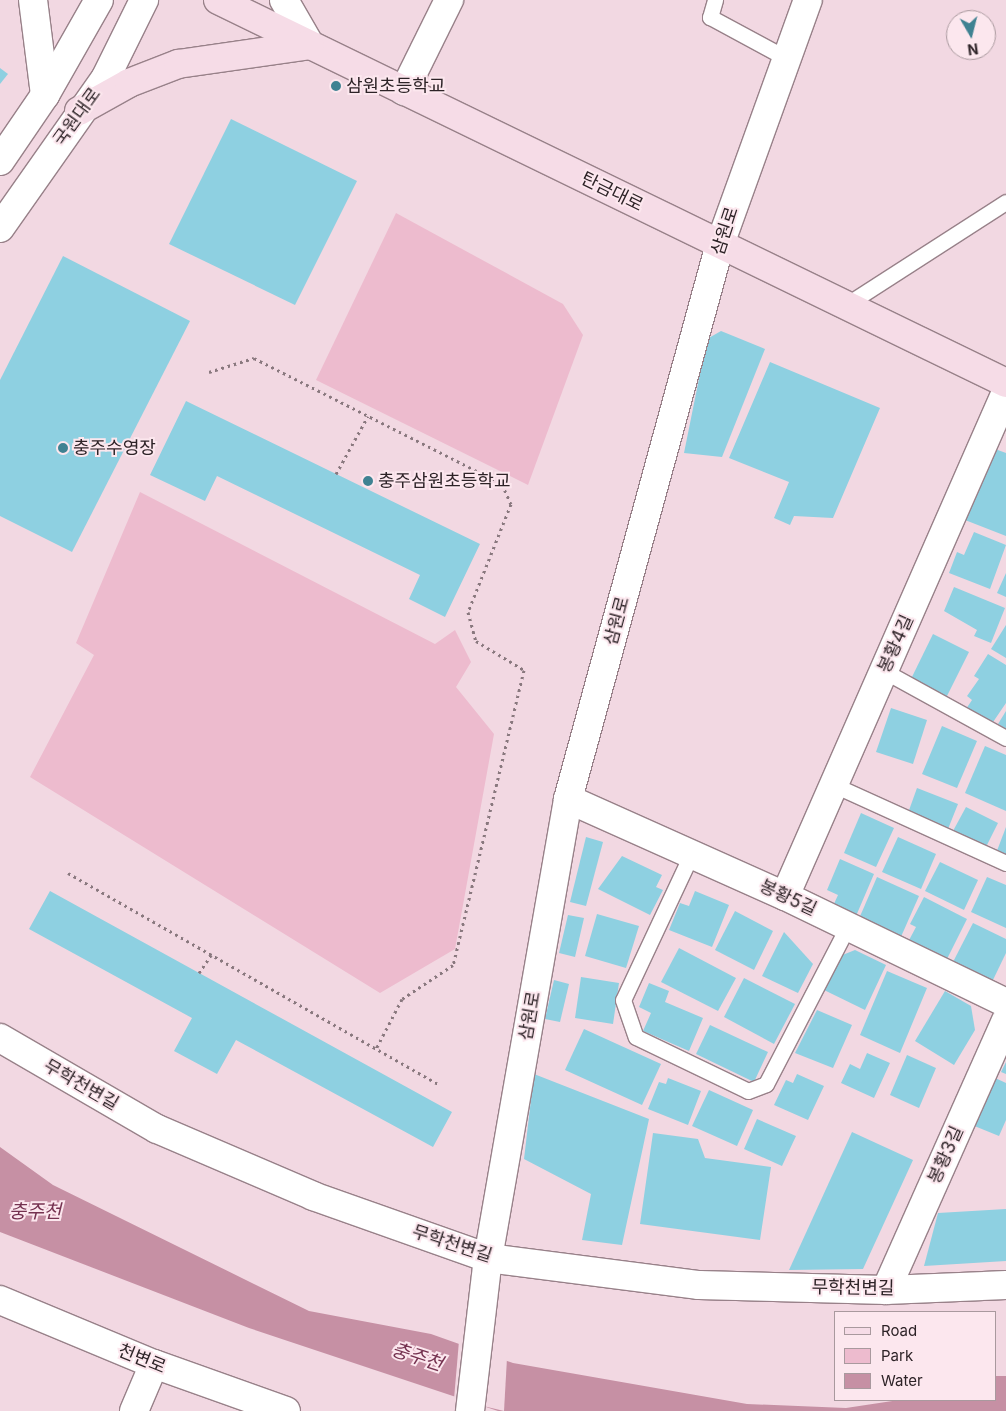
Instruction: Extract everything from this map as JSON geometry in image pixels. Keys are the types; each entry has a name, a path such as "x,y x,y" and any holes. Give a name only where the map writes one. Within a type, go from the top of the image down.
{"main road":[{"name":"탄금대로","path":"218,0 1006,383"},
{"path":"80,111 129,83 178,64 310,45"}],"street":[{"path":"33,0 45,95"},
{"name":"국원대로","path":"0,161 45,95 99,0"},
{"name":"국원대로","path":"0,228 80,111 106,77 144,0"},
{"path":"284,0 310,45"},
{"path":"404,91 449,0"},
{"name":"삼원로","path":"470,1411 488,1258 568,799 720,244 808,0"},
{"name":"봉황4길","path":"785,896 1006,392"},
{"name":"봉황5길","path":"568,799 785,896 1006,1003"},
{"name":"봉황3길","path":"886,1290 1006,1020"},
{"name":"무학천변길","path":"0,1038 156,1129 313,1196 488,1258 699,1285 886,1290 1006,1285"},
{"name":"천변로","path":"0,1300 154,1364 286,1411"},
{"path":"134,1411 154,1364"}],"lane":[{"path":"715,0 710,17 786,58"},
{"path":"846,305 1006,202"},
{"path":"884,671 1006,738"},
{"path":"834,785 1006,863"},
{"path":"691,855 623,1000 636,1037 748,1091 766,1084 848,926"}],"path":[{"path":"209,372 254,358 502,484 511,504 468,612 476,641 524,670 453,965 402,999 376,1049"},
{"path":"336,474 368,416"},
{"path":"68,874 439,1085"},
{"path":"199,973 211,955"}],"green space":[{"path":"396,213 563,304 583,335 528,485 316,380"},
{"path":"140,492 435,644 455,630 471,662 456,687 494,734 455,949 380,993 30,777 94,655 76,643"}],"water":[{"name":"충주천","path":"0,1147 53,1185 309,1311 431,1334 513,1363 747,1404 846,1408 892,1401 996,1401 996,1376 1006,1376 1006,1411 498,1411 249,1328 0,1232"}],"pier":[{"path":"459,1341 507,1358 504,1411 454,1399"}],"building":[{"path":"0,68 8,74 0,84"},
{"path":"231,119 357,181 295,305 169,244"},
{"name":"충주수영장","path":"63,256 190,321 72,552 0,516 0,380"},
{"path":"721,331 765,349 722,457 684,453 707,339"},
{"path":"770,362 880,408 833,518 794,516 790,525 774,518 789,482 729,458"},
{"path":"186,401 480,544 445,617 409,599 420,575 217,476 205,501 150,475"},
{"path":"995,449 1006,453 1006,536 965,520"},
{"path":"974,532 1006,545 990,589 949,573 957,552 964,555"},
{"path":"1006,573 1006,597 997,593"},
{"path":"954,587 1005,608 991,643 974,636 977,630 944,611"},
{"path":"1006,625 1006,658 991,649"},
{"path":"933,634 969,652 946,698 910,681"},
{"path":"988,654 1006,665 1006,703 991,725 966,709 972,700 967,696 979,679 974,676"},
{"path":"891,708 927,720 913,764 876,752"},
{"path":"1006,711 1006,729 998,724"},
{"path":"942,726 977,741 957,788 922,774"},
{"path":"985,746 1006,755 1006,811 965,793"},
{"path":"917,788 958,804 948,829 908,813"},
{"path":"966,807 998,823 986,847 953,831"},
{"path":"861,813 894,828 876,867 844,853"},
{"path":"1006,827 1006,860 995,856"},
{"path":"586,837 603,842 586,906 570,902"},
{"path":"898,837 936,854 921,889 882,872"},
{"path":"622,856 662,875 656,887 663,890 650,915 598,889"},
{"path":"840,859 874,874 856,916 833,906 838,895 827,890"},
{"path":"940,862 978,880 964,910 925,891"},
{"path":"877,877 919,896 900,939 858,921"},
{"path":"987,877 1006,885 1006,928 971,912"},
{"path":"50,891 452,1112 433,1147 236,1040 217,1074 174,1051 192,1018 29,929"},
{"path":"695,891 729,905 712,947 669,930 680,903 689,906"},
{"path":"924,897 967,919 945,963 907,944 916,927 910,924"},
{"path":"735,911 773,931 754,970 715,950"},
{"path":"597,914 639,926 626,968 585,956"},
{"path":"568,915 584,918 575,957 559,953"},
{"path":"973,923 1006,939 1006,953 992,982 953,962"},
{"path":"784,932 813,964 798,993 762,976"},
{"path":"679,948 736,978 718,1011 661,982"},
{"path":"855,950 886,965 865,1010 824,990 840,956"},
{"path":"887,971 927,988 900,1053 860,1035"},
{"path":"581,977 619,983 613,1024 575,1018"},
{"path":"744,978 795,1004 774,1044 724,1017"},
{"path":"554,980 569,984 560,1022 545,1019"},
{"path":"649,983 669,991 665,1002 703,1018 689,1051 643,1031 651,1013 639,1007"},
{"path":"945,991 971,1006 975,1030 954,1065 915,1041"},
{"path":"817,1010 852,1025 833,1068 795,1053"},
{"path":"710,1025 768,1052 754,1082 696,1054"},
{"path":"584,1029 661,1064 642,1105 565,1070"},
{"path":"867,1053 890,1063 874,1098 841,1083 850,1064 860,1069"},
{"path":"907,1055 936,1068 919,1108 890,1095"},
{"path":"1006,1062 1006,1074 1001,1072"},
{"path":"534,1074 649,1119 622,1245 582,1240 591,1194 524,1159"},
{"path":"797,1074 824,1086 808,1120 774,1105 786,1080 793,1083"},
{"path":"993,1077 1006,1083 1006,1120 999,1136 972,1125"},
{"path":"668,1078 701,1091 688,1125 648,1109 659,1082 666,1084"},
{"path":"709,1090 753,1110 737,1146 692,1126"},
{"path":"757,1119 796,1136 782,1166 744,1149"},
{"path":"852,1132 913,1160 863,1269 789,1270"},
{"path":"653,1133 698,1139 705,1158 771,1167 760,1240 640,1224"},
{"path":"1006,1209 1006,1261 924,1266 938,1213"}],"place":[{"name":"삼원초등학교","path":"336,86"},
{"name":"충주수영장","path":"63,448"},
{"name":"충주삼원초등학교","path":"368,481"}]}
